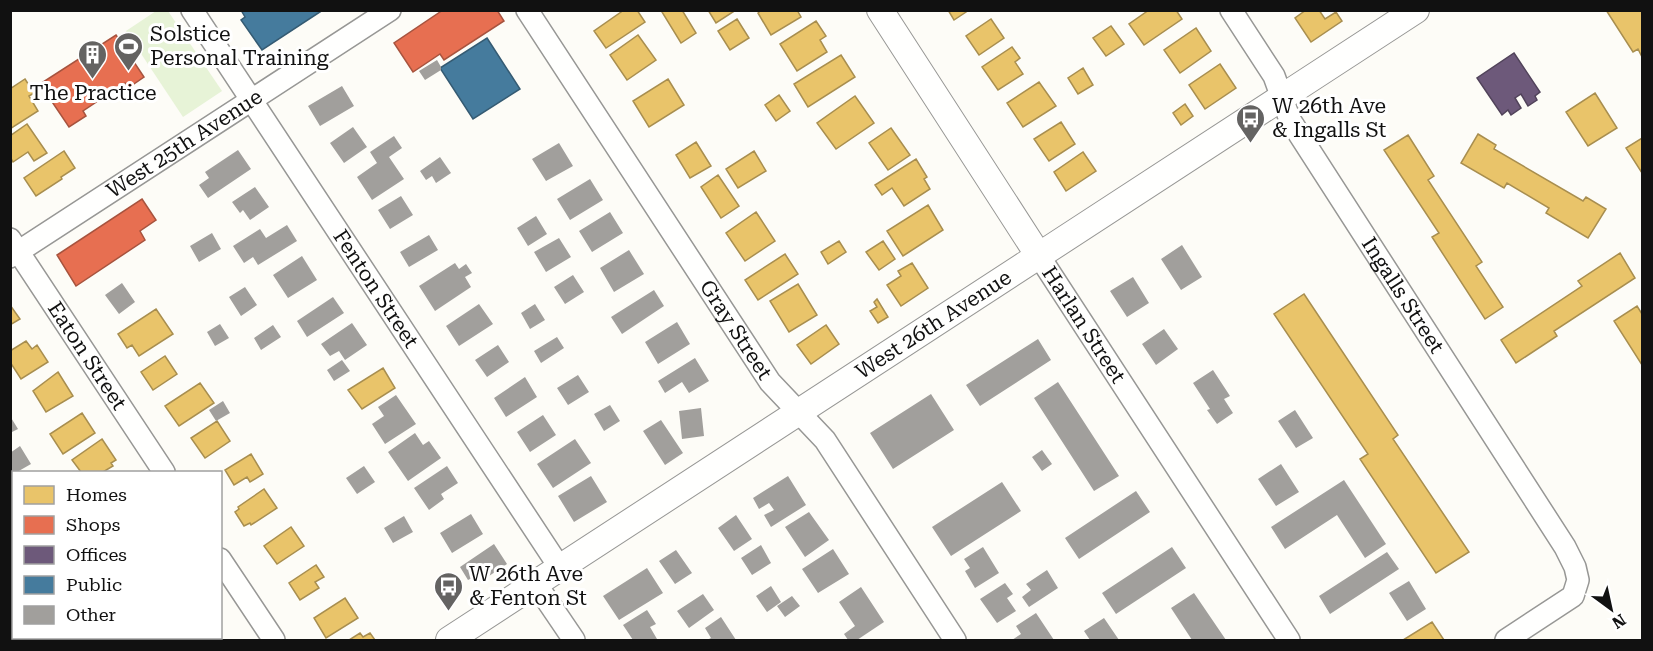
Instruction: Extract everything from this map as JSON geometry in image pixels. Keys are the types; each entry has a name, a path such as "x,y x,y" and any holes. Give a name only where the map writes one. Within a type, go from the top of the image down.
{"street":[{"name":"Fenton Street","path":"192,10 560,568"},
{"name":"West 25th Avenue","path":"13,250 252,102 390,10"},
{"name":"Gray Street","path":"527,10 770,382 825,440 955,640"},
{"name":"Harlan Street","path":"880,10 1289,640"},
{"name":"Ingalls Street","path":"1231,10 1274,76 1290,120 1565,547 1575,567 1578,580 1573,596 1506,640"},
{"name":"West 26th Avenue","path":"449,640 1416,10"},
{"name":"Eaton Street","path":"13,250 163,471"},
{"path":"222,562 274,640"},
{"path":"536,584 573,640"}],"green space":[{"path":"156,11 168,11 222,91 183,117 126,31"}],"building: Homes":[{"path":"624,10 637,10 645,22 606,48 594,31"},
{"path":"682,10 696,33 681,43 662,12"},
{"path":"708,10 736,10 716,23"},
{"path":"761,10 797,10 801,17 771,35 758,13"},
{"path":"948,10 969,10 954,20"},
{"path":"1149,10 1176,10 1182,19 1144,45 1129,24"},
{"path":"1306,10 1319,10 1325,19 1336,12 1342,21 1311,42 1295,18"},
{"path":"1606,10 1642,10 1642,57 1638,49 1633,52"},
{"path":"737,19 749,38 730,50 718,31"},
{"path":"991,19 1004,38 979,55 966,36"},
{"path":"816,21 826,36 820,40 827,52 797,71 780,44"},
{"path":"1111,26 1124,44 1106,56 1093,38"},
{"path":"1196,28 1211,51 1180,73 1164,50"},
{"path":"638,35 656,60 627,80 610,55"},
{"path":"1012,47 1020,58 1015,62 1023,74 998,90 982,67"},
{"path":"841,55 855,77 808,107 794,84"},
{"path":"1220,64 1236,88 1205,109 1189,85"},
{"path":"1083,68 1093,85 1078,94 1068,78"},
{"path":"25,79 34,93 29,96 38,111 10,129 10,89"},
{"path":"668,79 684,105 649,127 633,101"},
{"path":"1039,82 1056,106 1023,127 1007,103"},
{"path":"1595,93 1617,128 1588,146 1566,112"},
{"path":"779,95 790,111 776,121 765,105"},
{"path":"855,96 874,123 836,149 817,123"},
{"path":"1185,104 1193,116 1181,125 1173,113"},
{"path":"1061,122 1075,144 1049,161 1034,139"},
{"path":"27,124 47,153 34,161 28,152 13,162 10,157 10,136"},
{"path":"891,128 910,155 888,170 869,143"},
{"path":"1478,134 1496,145 1494,149 1583,201 1586,197 1606,209 1588,238 1546,213 1549,208 1507,183 1504,188 1461,163"},
{"path":"1408,135 1434,176 1428,180 1482,262 1476,266 1503,307 1485,319 1432,237 1439,233 1384,150"},
{"path":"1642,138 1642,173 1626,148"},
{"path":"696,142 711,166 690,178 676,155"},
{"path":"64,151 75,168 36,196 24,178"},
{"path":"754,151 766,171 738,188 726,169"},
{"path":"1083,152 1096,171 1066,191 1054,172"},
{"path":"916,159 927,177 924,179 930,189 904,206 892,188 882,195 875,185"},
{"path":"718,175 739,206 721,218 701,187"},
{"path":"928,205 943,230 903,256 887,231"},
{"path":"756,212 775,241 745,261 726,233"},
{"path":"839,241 846,252 828,264 821,252"},
{"path":"883,241 895,259 879,270 866,252"},
{"path":"1620,253 1635,278 1554,331 1557,336 1516,363 1501,340 1582,286 1578,281"},
{"path":"785,254 798,274 758,300 745,280"},
{"path":"912,263 928,288 901,306 887,285 901,276 898,271"},
{"path":"798,284 817,315 789,332 770,301"},
{"path":"1304,294 1398,435 1393,439 1469,552 1436,573 1360,459 1368,454 1274,314"},
{"path":"877,299 888,317 878,323 870,311 877,307 874,302"},
{"path":"10,305 20,319 10,325"},
{"path":"1637,306 1642,314 1642,365 1614,321"},
{"path":"156,309 173,334 139,356 132,345 127,348 118,334"},
{"path":"826,325 839,344 811,364 797,345"},
{"path":"26,341 32,349 37,345 48,362 21,379 10,362 10,351"},
{"path":"165,356 177,374 153,390 141,372"},
{"path":"383,368 395,388 362,409 348,390"},
{"path":"58,372 73,396 46,412 33,391"},
{"path":"200,383 214,403 179,426 165,406"},
{"path":"82,413 95,433 63,454 50,434"},
{"path":"217,421 230,441 205,458 191,438"},
{"path":"102,439 116,460 111,463 113,466 105,471 80,471 72,460"},
{"path":"251,454 263,474 250,482 247,477 234,485 225,470"},
{"path":"264,489 277,508 251,525 250,523 244,526 235,512 239,509 238,507"},
{"path":"291,527 304,546 277,564 264,546"},
{"path":"316,565 324,577 315,582 319,588 300,600 289,583"},
{"path":"345,598 358,618 326,638 314,618"},
{"path":"1432,622 1444,640 1403,640"},
{"path":"360,633 363,637 370,633 375,640 349,640"},
{"path":"12,638 36,640 10,640"}],"building: Shops":[{"path":"443,10 497,10 504,21 444,60 440,54 413,72 394,43"},
{"name":"The Practice","path":"116,35 144,77 128,88 125,83 83,111 86,116 69,127 40,84"},
{"path":"142,199 156,220 140,231 145,240 76,286 57,255"}],"building: Offices":[{"path":"1514,53 1540,92 1535,96 1537,100 1528,106 1521,94 1515,98 1521,108 1511,115 1508,110 1502,115 1477,78"}],"building: Public":[{"path":"241,10 323,10 262,50 241,20 245,17"},
{"path":"487,38 520,89 473,119 440,68"}],"building: Other":[{"path":"437,60 441,70 425,80 419,71"},
{"path":"342,86 354,106 320,126 308,106"},
{"path":"353,127 367,147 344,163 330,143"},
{"path":"394,136 402,148 389,157 404,179 372,200 357,177 377,163 370,152"},
{"path":"559,143 573,166 546,181 532,159"},
{"path":"238,150 251,169 208,198 199,185 209,178 205,172"},
{"path":"440,157 451,173 436,183 432,176 426,180 420,171"},
{"path":"590,179 603,200 570,220 557,199"},
{"path":"255,187 269,207 250,220 243,210 240,213 232,202"},
{"path":"401,196 413,215 390,229 378,210"},
{"path":"610,212 623,233 592,252 579,231"},
{"path":"536,216 547,234 528,246 517,228"},
{"path":"287,225 297,241 258,265 253,257 244,263 233,246 260,229 266,238"},
{"path":"212,233 221,249 199,262 190,246"},
{"path":"429,235 438,250 409,267 400,252"},
{"path":"559,238 571,257 546,272 534,252"},
{"path":"1182,245 1202,277 1181,290 1161,259"},
{"path":"629,250 644,274 614,292 600,268"},
{"path":"302,256 317,280 288,298 273,275"},
{"path":"455,263 459,269 466,264 472,273 465,277 471,287 435,311 419,286"},
{"path":"573,275 584,292 565,304 554,287"},
{"path":"1133,277 1149,303 1127,317 1110,291"},
{"path":"122,283 135,302 119,314 105,295"},
{"path":"245,287 257,305 241,316 229,297"},
{"path":"654,290 664,306 622,334 611,317"},
{"path":"333,297 344,313 307,337 297,321"},
{"path":"479,304 493,324 459,346 446,326"},
{"path":"535,304 545,320 530,329 521,313"},
{"path":"677,322 690,344 658,364 645,342"},
{"path":"352,323 367,345 345,360 339,351 330,356 321,344"},
{"path":"220,324 229,338 215,346 207,332"},
{"path":"273,325 281,337 261,350 254,338"},
{"path":"1164,329 1178,349 1156,365 1142,344"},
{"path":"557,337 564,348 541,363 534,351"},
{"path":"1038,339 1051,360 980,406 966,385"},
{"path":"498,345 509,362 487,377 475,360"},
{"path":"695,358 709,381 689,393 682,382 665,393 658,381"},
{"path":"342,360 350,371 334,381 327,370"},
{"path":"1213,370 1230,396 1224,399 1233,413 1217,424 1193,383"},
{"path":"578,375 589,392 568,405 557,388"},
{"path":"525,377 537,397 506,417 494,398"},
{"path":"1058,382 1119,476 1094,491 1034,398"},
{"path":"931,394 954,430 893,469 870,433"},
{"path":"396,395 416,424 385,444 372,424 384,416 378,407"},
{"path":"223,401 230,413 216,421 209,410"},
{"path":"610,405 620,421 604,431 594,414"},
{"path":"701,408 704,436 682,439 679,411"},
{"path":"1295,410 1313,438 1296,448 1278,421"},
{"path":"543,415 556,435 530,452 517,432"},
{"path":"10,416 18,429 10,433"},
{"path":"661,420 683,453 665,465 643,431"},
{"path":"415,433 423,445 429,441 441,458 408,481 388,452"},
{"path":"575,439 591,463 553,488 537,464"},
{"path":"20,446 31,464 19,471 12,471 10,453"},
{"path":"1042,450 1052,464 1042,471 1032,457"},
{"path":"1281,464 1299,492 1276,506 1258,479"},
{"path":"364,466 375,482 357,494 346,478"},
{"path":"447,466 458,483 441,494 444,499 429,510 414,488"},
{"path":"591,476 607,502 574,522 558,496"},
{"path":"788,476 806,505 771,527 764,515 774,510 769,503 759,509 753,498"},
{"path":"1344,480 1386,544 1365,558 1337,515 1285,549 1271,527"},
{"path":"1002,482 1021,511 951,556 932,527"},
{"path":"1136,491 1150,512 1079,559 1065,538"},
{"path":"809,512 829,540 805,557 785,527"},
{"path":"471,514 483,534 452,553 440,533"},
{"path":"736,515 752,539 734,551 718,528"},
{"path":"404,516 413,532 393,543 384,528"},
{"path":"12,533 12,556 10,553 10,534"},
{"path":"494,544 507,564 480,582 476,576 468,580 460,567"},
{"path":"761,545 771,563 752,575 741,558"},
{"path":"983,547 999,573 975,588 965,571 970,568 964,559"},
{"path":"1172,547 1186,568 1116,614 1102,593"},
{"path":"833,549 849,574 818,593 802,569"},
{"path":"676,550 692,573 675,584 659,561"},
{"path":"1387,552 1399,569 1330,614 1319,596"},
{"path":"647,568 663,593 619,620 603,596"},
{"path":"1047,570 1058,588 1029,607 1022,597 1031,590 1026,584"},
{"path":"1409,581 1426,609 1407,621 1389,593"},
{"path":"1005,583 1013,594 1007,598 1016,611 997,623 980,599"},
{"path":"771,586 781,602 767,612 756,596"},
{"path":"861,587 884,622 857,640 848,640 844,634 855,626 839,602"},
{"path":"1194,593 1226,640 1192,640 1171,608"},
{"path":"703,594 714,610 689,628 677,611"},
{"path":"792,596 800,606 785,617 777,606"},
{"path":"647,610 656,624 650,627 657,639 633,640 623,625"},
{"path":"1036,613 1054,640 1012,640 1021,634 1016,626"},
{"path":"721,617 736,640 707,640 711,638 705,628"},
{"path":"1104,618 1119,640 1090,640 1084,631"},
{"path":"61,639 98,639 95,640"}],"place":[{"name":"Solstice Personal Training","path":"129,72"},
{"name":"The Practice","path":"93,80"},
{"name":"W 26th Ave & Ingalls St","path":"1251,144"},
{"name":"W 26th Ave & Fenton St","path":"448,612"}]}
